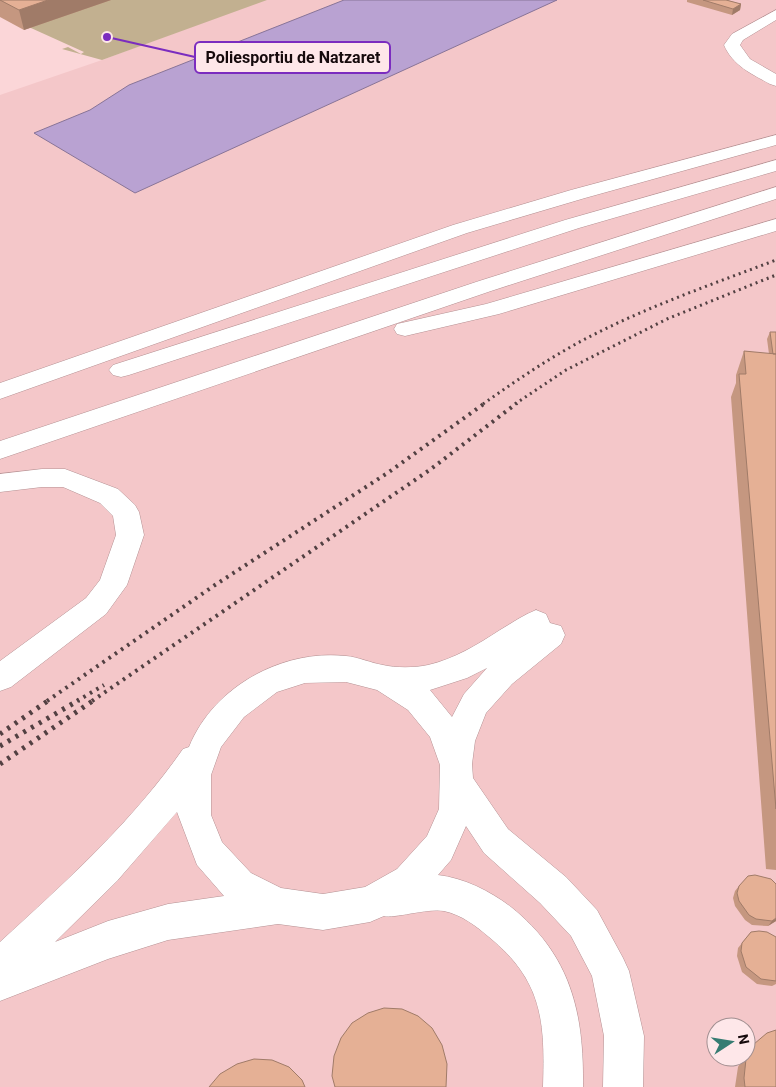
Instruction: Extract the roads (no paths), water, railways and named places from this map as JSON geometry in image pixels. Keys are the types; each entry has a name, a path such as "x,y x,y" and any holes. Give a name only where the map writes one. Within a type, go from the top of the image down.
{"street":[{"path":"776,14 737,37 732,45 738,57 776,81"},
{"path":"738,57 737,49 742,43 750,38 768,34"},
{"path":"0,391 117,352 284,289 478,223 567,196 776,140"},
{"path":"0,411 197,344 572,224 776,165"},
{"path":"0,450 389,318 644,234 776,193"},
{"path":"246,368 491,309 776,225"},
{"path":"0,483 42,478 65,478 87,486 109,496 126,512 130,535 113,585 96,606 0,678"},
{"path":"0,967 136,838 174,792 208,739 232,707 266,683 305,670 346,669 385,679 426,679 456,670 543,628 494,679 478,699 465,722 457,744 456,809 440,848 410,881 370,904"},
{"path":"385,679 419,700 443,730 456,773 496,841 553,890 584,923 610,970 624,1036 623,1087"},
{"path":"208,739 194,775 194,815 209,853 238,885 278,906"},
{"path":"0,982 108,940 168,922 278,906 323,912 423,892 457,896 478,906 514,931 543,967 556,998 563,1030 563,1087"}],"railway":[{"path":"483,404 575,344 635,315 776,260"},
{"path":"515,404 566,370 667,319 776,275"},
{"path":"47,701 215,585 389,472 485,403"},
{"path":"92,701 431,469 517,403"},
{"path":"77,701 104,685"},
{"path":"0,734 49,700"},
{"path":"0,746 79,700"},
{"path":"0,764 94,700"}],"place":[{"name":"Poliesportiu de Natzaret","path":"107,37"}]}
